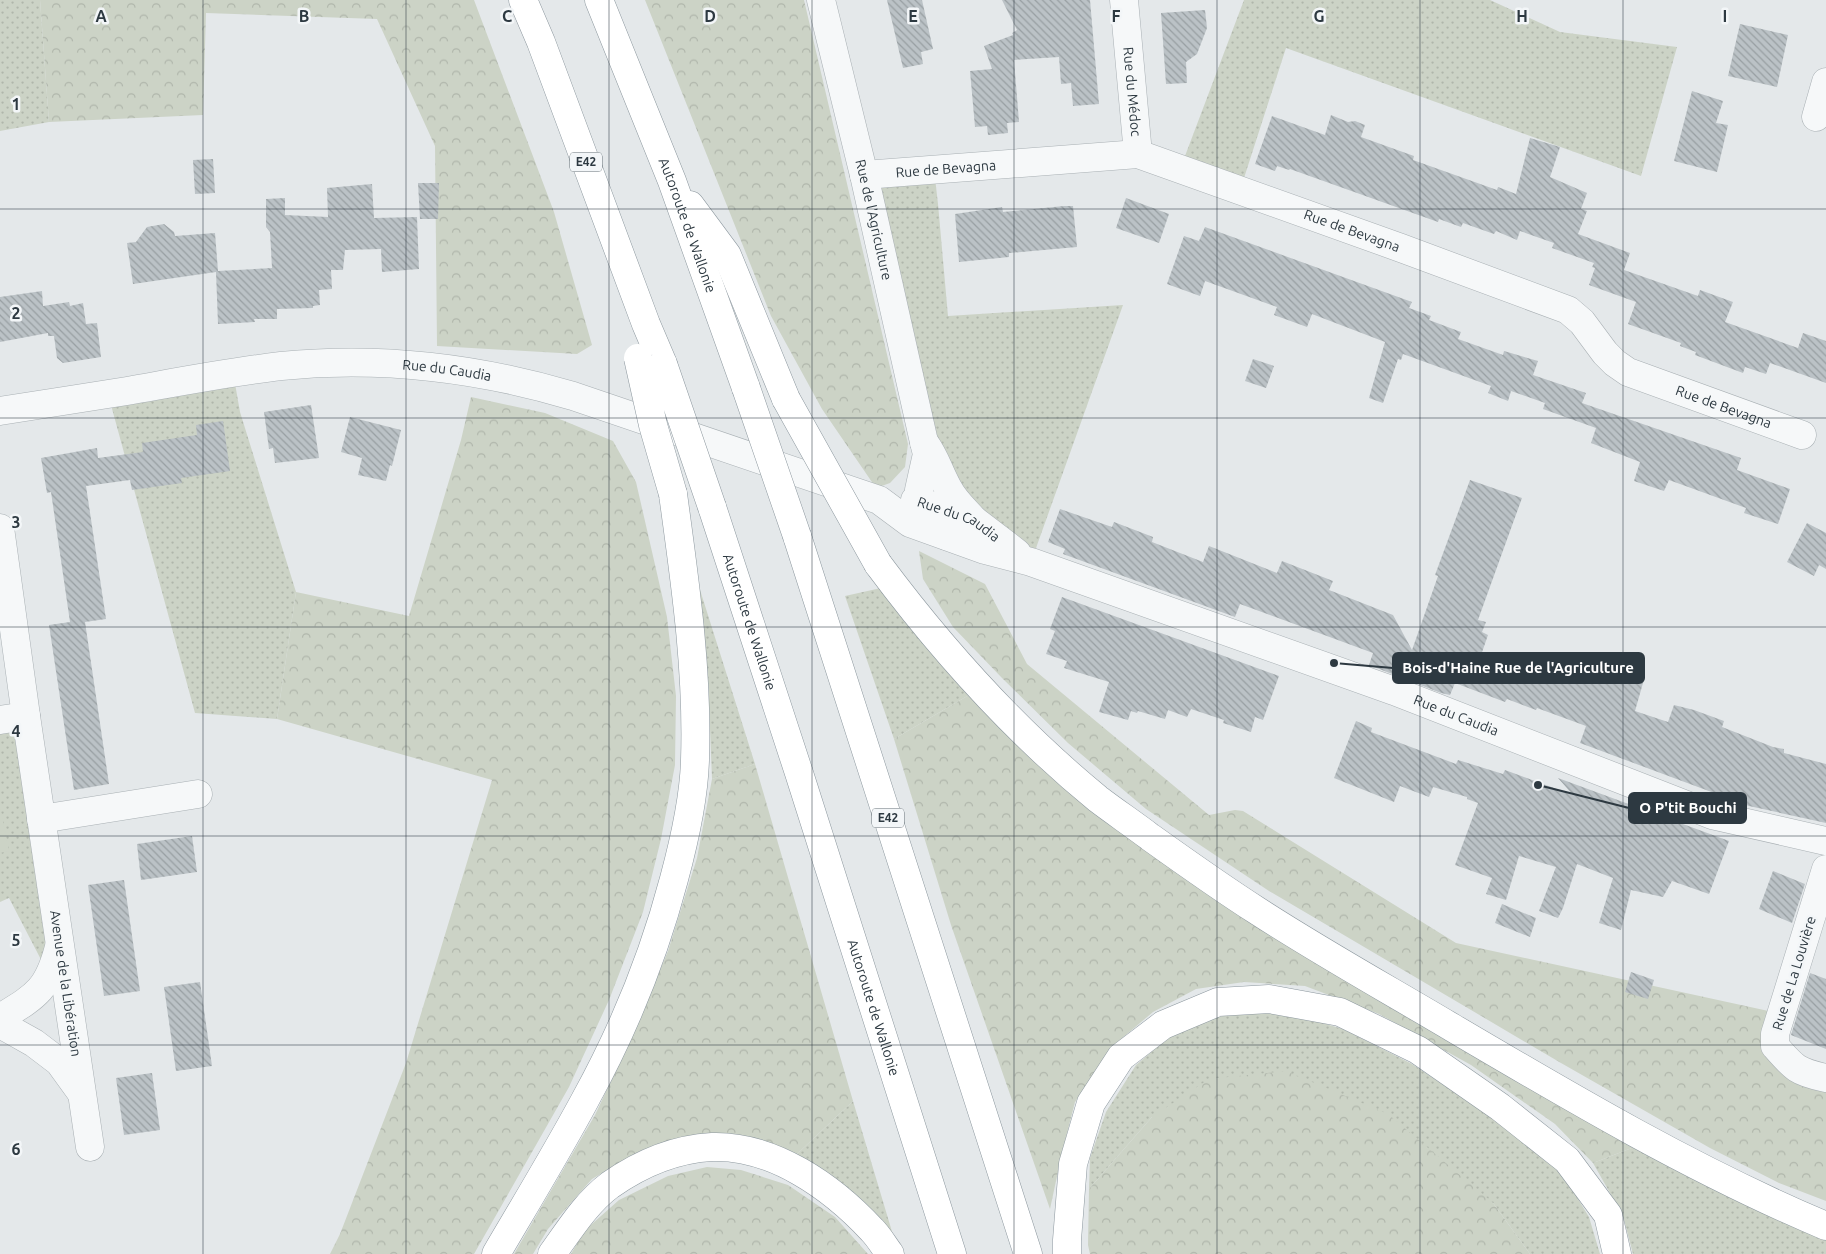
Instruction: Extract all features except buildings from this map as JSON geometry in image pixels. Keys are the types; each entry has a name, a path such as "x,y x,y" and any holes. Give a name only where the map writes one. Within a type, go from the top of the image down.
{"highway":[{"name":"Autoroute de Wallonie","path":"523,0 541,42 646,324 663,364 799,773 952,1254"},
{"name":"Autoroute de Wallonie","path":"599,0 672,181 746,388 796,536 1028,1254"},
{"path":"672,181 727,255 786,399 878,564 909,606 963,670 1028,735 1098,799 1257,911 1508,1060 1629,1129 1737,1186 1826,1226"},
{"path":"496,1254 586,1099 631,1006 667,907 685,838 695,762 695,689 689,608 673,494 653,425 638,358 646,324"},
{"path":"1067,1254 1066,1240 1074,1164 1091,1102 1121,1057 1163,1026 1218,1002 1270,999 1340,1012 1418,1050 1500,1107 1567,1160 1608,1215 1617,1254"},
{"path":"552,1254 586,1207 609,1186 632,1171 662,1156 711,1147 733,1148 759,1154 784,1163 813,1180 843,1202 873,1230 890,1254"}],"street":[{"name":"Rue de l'Agriculture","path":"821,0 864,175 924,454 918,505"},
{"name":"Rue du Médoc","path":"1124,0 1138,154"},
{"path":"1816,117 1826,82"},
{"name":"Rue de Bevagna","path":"864,175 1138,154 1568,310 1582,322 1605,354 1628,372 1802,435"},
{"name":"Rue du Caudia","path":"0,411 234,372 282,366 372,363 494,375 534,384 918,505 974,520 1031,562"},
{"name":"Rue du Caudia","path":"918,505 950,538 985,550 1031,562 1394,691 1712,815 1826,841"},
{"name":"Avenue de la Libération","path":"0,528 13,718 41,819 90,1147"},
{"path":"41,819 198,794"},
{"name":"Rue de La Louvière","path":"1826,869 1775,1034 1775,1046 1792,1065 1804,1073 1826,1078"},
{"path":"0,1018 40,991 54,968 60,943"},
{"path":"0,1024 34,1043 59,1062 83,1094"}],"green space":[{"path":"0,0 40,0 49,122 0,131"},
{"path":"40,0 474,0 554,212 592,345 577,354 437,346 435,146 377,19 206,13 203,115 49,122"},
{"path":"645,0 804,0 908,444 905,467 890,483 876,488 822,409 771,316"},
{"path":"1244,0 1490,0 1560,32 1677,47 1641,176 1286,48 1244,178 1185,156"},
{"path":"934,169 948,316 1123,305 1031,562 954,498 864,175"},
{"path":"233,372 240,412 296,592 277,719 195,713 108,394"},
{"path":"471,397 545,413 613,441 636,482 667,617 676,696 675,765 661,839 643,912 609,1000 569,1087 474,1254 330,1254 340,1234 406,1063 492,780 277,719 296,592 409,616 461,440"},
{"path":"919,551 985,584 1027,664 1209,815 1235,810 1243,811 1456,943 1782,1014 1775,1034 1826,1078 1826,1201 1779,1183 1710,1148 1561,1063 1269,891 1146,809 1068,743 953,627 923,579"},
{"path":"695,574 755,764 712,779 708,678"},
{"path":"881,588 969,695 894,739 845,596"},
{"path":"969,695 1038,763 1140,847 1230,906 1637,1146 1593,1163 1555,1124 1471,1065 1379,1014 1305,986 1244,982 1196,989 1153,1012 1114,1045 1075,1102 1050,1209 951,925 894,739"},
{"path":"26,716 49,975 9,898 0,902 0,720"},
{"path":"755,764 853,1101 796,1155 682,1138 640,1151 592,1179 548,1229 533,1254 514,1254 595,1115 634,1032 668,951 697,858 712,779"},
{"path":"0,807 9,851 0,853"},
{"path":"1251,1012 1295,1015 1343,1029 1412,1064 1527,1140 1564,1176 1589,1217 1600,1254 1530,1254 1493,1203 1152,1117 1089,1189 1090,1158 1106,1112 1136,1065 1169,1037 1210,1018"},
{"path":"1286,1071 1388,1114 1493,1203 1530,1254 1090,1254 1088,1245 1089,1189 1152,1117 1209,1079"},
{"path":"853,1101 893,1235 870,1208 840,1182 796,1155"},
{"path":"1637,1146 1826,1238 1826,1254 1633,1254 1623,1216 1593,1163"},
{"path":"707,1167 741,1170 788,1185 835,1217 868,1254 571,1254 584,1231 619,1200 668,1176"}],"place":[{"name":"Bois-d'Haine Rue de l'Agriculture","path":"1334,663"},
{"name":"O P'tit Bouchi","path":"1538,785"}]}
